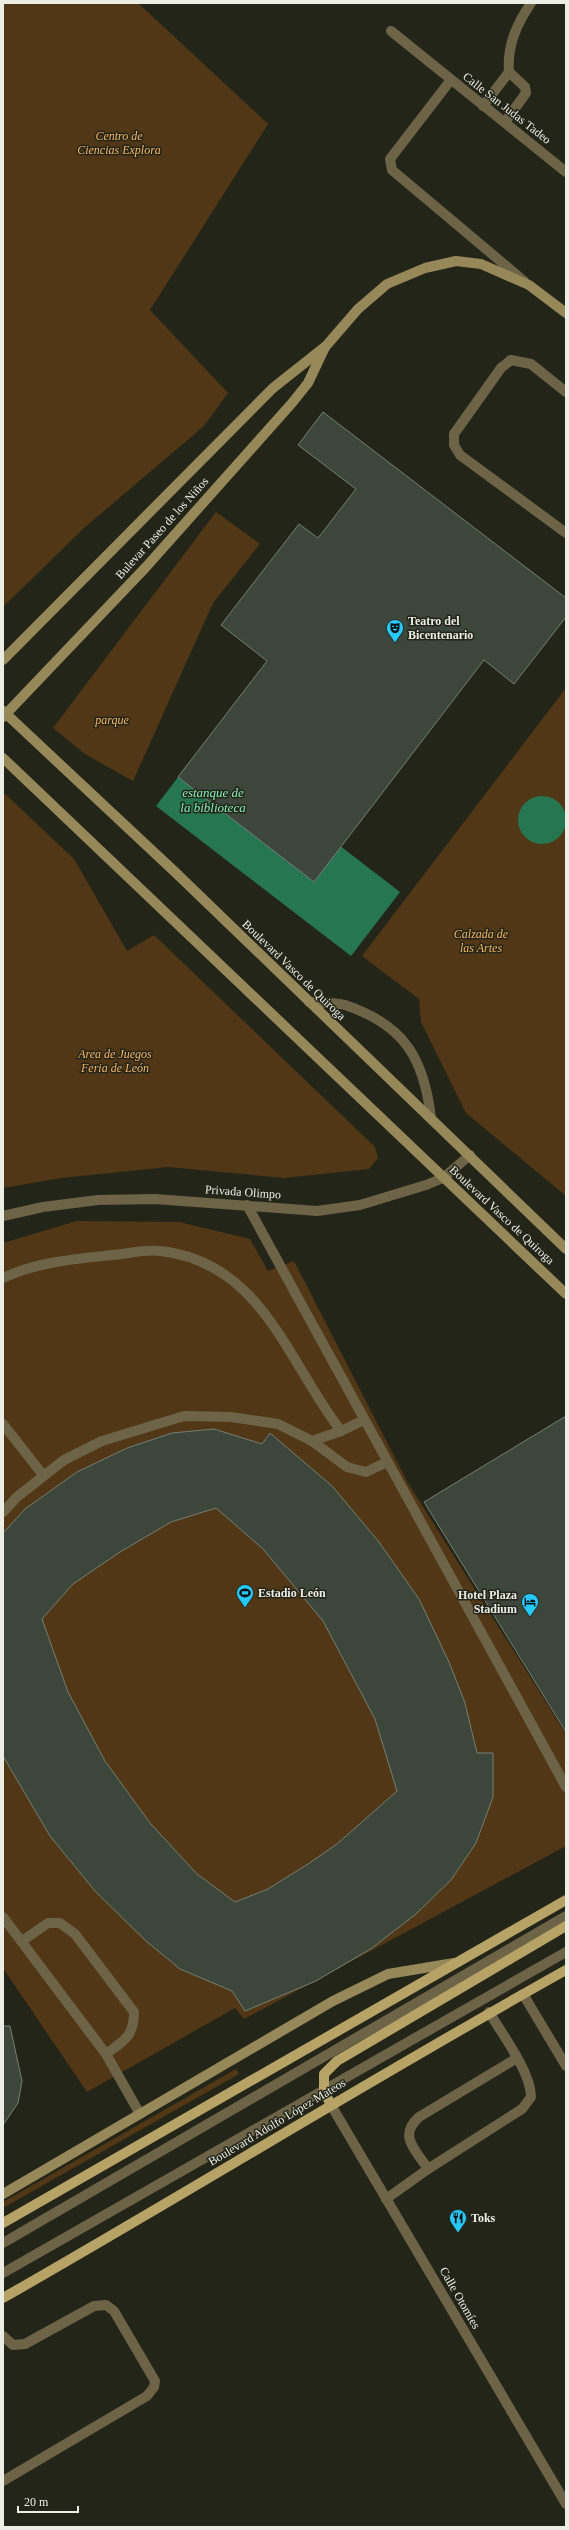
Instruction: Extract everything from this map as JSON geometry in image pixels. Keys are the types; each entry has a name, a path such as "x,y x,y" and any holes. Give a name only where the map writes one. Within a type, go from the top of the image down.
{"main road":[{"path":"3,2223 566,1900"},
{"path":"331,2105 324,2091 324,2074 337,2061 566,1926"},
{"name":"Boulevard Adolfo López Mateos","path":"3,2298 152,2213 489,2012 566,1970"}],"street":[{"path":"505,122 526,90 509,72 507,55 512,36 531,3"},
{"name":"Calle San Judas Tadeo","path":"391,31 450,81 505,122 566,172"},
{"path":"483,106 509,72"},
{"path":"450,81 390,159 392,170 529,285"},
{"name":"Bulevar Paseo de los Niños","path":"3,660 273,388 326,346 358,309 387,284 425,268 456,261 481,264 529,285 566,314"},
{"name":"Bulevar Paseo de los Niños","path":"4,714 146,567 292,403 308,383 326,346"},
{"path":"566,392 531,364 511,360 501,368 454,434 454,445 460,455 566,533"},
{"name":"Boulevard Vasco de Quiroga","path":"4,714 175,872 309,1002 470,1154 566,1249"},
{"name":"Boulevard Vasco de Quiroga","path":"3,758 566,1294"},
{"path":"309,1002 344,1005 392,1030 403,1041 420,1066 427,1089 431,1118"},
{"name":"Privada Olimpo","path":"3,1216 43,1207 98,1200 155,1198 317,1211 360,1205 443,1178 470,1154"},
{"path":"248,1205 364,1420 566,1787"},
{"path":"3,1278 24,1268 89,1258 160,1251 207,1263 231,1278 252,1297 341,1431"},
{"path":"3,1512 17,1496 64,1460 102,1442 184,1416 231,1417 278,1424 312,1442 347,1467 366,1472 387,1462"},
{"path":"312,1442 364,1420"},
{"path":"3,1424 43,1475"},
{"path":"3,2243 566,1916"},
{"path":"3,1917 106,2054 140,2114"},
{"path":"22,1941 48,1923 60,1923 75,1934 134,2012 134,2026 128,2038 106,2054"},
{"path":"3,2273 566,1952"},
{"path":"3,2194 245,2051 333,2001 388,1974 455,1963"},
{"path":"523,1994 566,2066"},
{"path":"386,2199 428,2169 528,2104 531,2093 517,2058 489,2012"},
{"path":"428,2169 409,2138 408,2130 412,2123 419,2117 517,2058"},
{"name":"Calle Otomíes","path":"331,2105 566,2504"},
{"path":"3,2336 13,2345 24,2344 94,2306 106,2305 114,2311 155,2381 154,2387 147,2396 3,2481"}],"green space":[{"name":"Centro de Ciencias Explora","path":"3,3 138,3 268,124 150,310 228,393 204,426 84,528 3,607"},
{"name":"parque","path":"216,512 260,544 213,603 133,781 85,754 53,728"},
{"name":"Calzada de las Artes","path":"566,688 566,1196 466,1113 421,1022 419,999 362,956"},
{"name":"Area de Juegos Feria de León","path":"3,792 74,859 127,951 154,935 375,1147 378,1158 369,1169 284,1178 168,1167 61,1178 3,1188"},
{"name":"Estadio León","path":"77,1221 179,1222 250,1239 268,1271 294,1261 408,1483 566,1734 566,1846 244,2019 235,2008 87,2092 3,1968 3,1243"},
{"path":"236,2069 239,2074 3,2208 3,2202"}],"water":[{"name":"estanque de la biblioteca","path":"205,742 400,892 351,956 156,806"},
{"path":"537,796 547,796 556,800 562,806 565,811 565,829 556,840 547,844 537,844 528,840 522,834 518,825 518,815 522,806 528,800"}],"building":[{"name":"Teatro del Bicentenario","path":"323,412 566,598 566,617 514,684 484,660 314,882 178,777 267,661 221,625 299,524 318,538 356,489 298,445"},
{"name":"Hotel Plaza Stadium","path":"566,1416 566,1732 424,1502"},
{"path":"214,1429 262,1444 270,1433 332,1486 379,1542 419,1599 449,1662 465,1703 477,1753 493,1753 493,1797 476,1843 451,1880 416,1914 372,1948 316,1981 245,2011 232,1991 180,1969 146,1941 95,1891 50,1836 3,1756 3,1533 25,1509 77,1472 127,1448 172,1433","holes":["216,1508 263,1549 323,1621 375,1719 397,1791 337,1844 308,1864 268,1889 235,1902 197,1874 150,1823 105,1761 68,1692 42,1619 73,1584 120,1552 171,1522"]},
{"path":"3,2026 10,2026 22,2081 18,2103 3,2125"}],"place":[{"name":"Teatro del Bicentenario","path":"395,643"},
{"name":"Estadio León","path":"245,1608"},
{"name":"Hotel Plaza Stadium","path":"530,1617"},
{"name":"Toks","path":"458,2233"}]}
